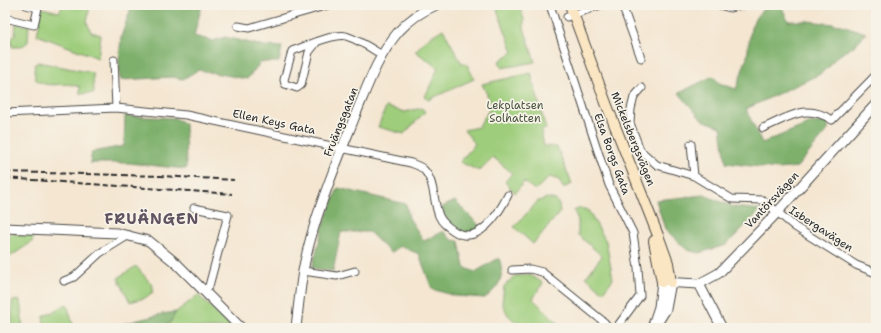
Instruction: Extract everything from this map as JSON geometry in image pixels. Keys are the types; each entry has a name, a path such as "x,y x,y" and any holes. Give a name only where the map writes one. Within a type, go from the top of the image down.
{"main road":[{"name":"Mickelsbergsvägen","path":"565,5 653,236 666,282"},
{"name":"Mickelsbergsvägen","path":"570,5 570,16"}],"street":[{"path":"5,18 34,25 38,8 27,5"},
{"path":"238,26 249,28 328,5"},
{"name":"Fruängsgatan","path":"296,328 303,271 317,218 342,149 382,55 399,31 409,21 422,11 436,5"},
{"name":"Elsa Borgs Gata","path":"550,5 609,185 633,233 640,296 616,328"},
{"path":"570,16 600,5"},
{"path":"622,5 640,58"},
{"path":"719,5 730,8 742,5"},
{"path":"316,43 309,52 301,84 297,88 285,84 284,80 292,51 316,43 344,36 358,41 382,55"},
{"path":"114,60 116,108"},
{"path":"763,128 789,116 810,111 832,120 876,75"},
{"name":"Isbergavägen","path":"642,88 634,97 630,123 640,150 657,166 694,176 732,199 763,200 794,227 865,269 876,273"},
{"name":"Ellen Keys Gata","path":"5,113 116,108 186,115 410,163 424,169 429,177 439,216 448,227 457,233 474,235 481,232 502,206 508,195"},
{"name":"Vantörsvägen","path":"699,284 719,273 874,110"},
{"path":"691,144 694,176"},
{"path":"194,208 228,216 209,286 204,292"},
{"path":"5,228 117,233 129,235 155,245 241,328"},
{"path":"64,281 74,277 100,253 129,235"},
{"path":"512,270 530,269 542,272 604,322 609,328"},
{"path":"303,271 337,276 355,271"},
{"path":"652,328 666,282 699,284 722,328"}],"green space":[{"path":"63,5 90,5 87,22 91,32 101,35 98,58 37,35 42,8 59,12"},
{"path":"132,5 202,5 194,36 213,41 225,37 263,46 282,47 279,62 261,62 247,79 198,70 183,79 172,77 120,80 119,60 121,37"},
{"path":"501,5 519,5 524,19 524,28 535,62 502,68 499,61 513,52 496,7"},
{"path":"767,5 781,5 788,21 808,21 842,25 866,33 854,46 835,58 830,66 820,74 746,109 762,143 811,123 829,122 828,130 797,167 778,169 726,163 721,127 702,120 679,93 713,76 719,83 736,89 747,57 751,28 756,17"},
{"path":"16,23 29,26 28,42 21,47 12,47 11,39 15,35"},
{"path":"443,29 461,62 467,64 474,79 428,100 425,97 438,68 415,51 428,38"},
{"path":"38,62 93,73 94,93 80,94 80,87 69,84 52,85 41,83 36,80 34,71 35,64"},
{"name":"Lekplatsen Solhatten","path":"531,73 546,129 541,131 544,146 557,147 572,184 563,188 559,180 550,177 535,190 524,182 515,193 505,182 512,173 493,157 479,171 460,162 475,144 464,130 478,127 492,105 482,84"},
{"path":"386,107 405,112 422,108 425,112 404,134 378,127"},
{"path":"125,116 175,118 185,124 186,169 129,163 90,163 92,152 124,146"},
{"path":"338,188 406,204 409,218 424,241 443,231 452,240 459,241 464,267 475,272 499,258 501,264 501,276 498,285 485,298 455,296 432,289 419,254 400,246 391,253 369,232 341,232 333,271 312,268 324,223"},
{"path":"704,195 734,207 761,210 726,245 699,253 687,250 665,229 656,200"},
{"path":"547,198 556,200 559,205 560,212 533,244 514,227 538,201"},
{"path":"455,201 480,226 474,232 462,232 457,230 449,223 442,207"},
{"path":"580,208 588,210 606,241 613,279 603,292 586,277 602,256 578,235 578,220 574,211"},
{"path":"5,234 35,234 32,242 5,260"},
{"path":"136,266 153,286 153,292 145,298 130,302 118,278"},
{"path":"530,275 543,283 533,299 560,325 558,328 521,328 508,315 502,303 504,286 515,276"},
{"path":"198,295 233,328 158,328 170,323 176,312"},
{"path":"20,300 23,328 12,328 12,301"},
{"path":"67,304 74,328 45,328 43,317"},
{"path":"176,312 170,323 158,328 118,328 119,325"}],"railway":[{"path":"5,172 161,176 234,180"},
{"path":"5,178 232,194"}],"district":[{"name":"FRUÄNGEN","path":"152,219"}]}
